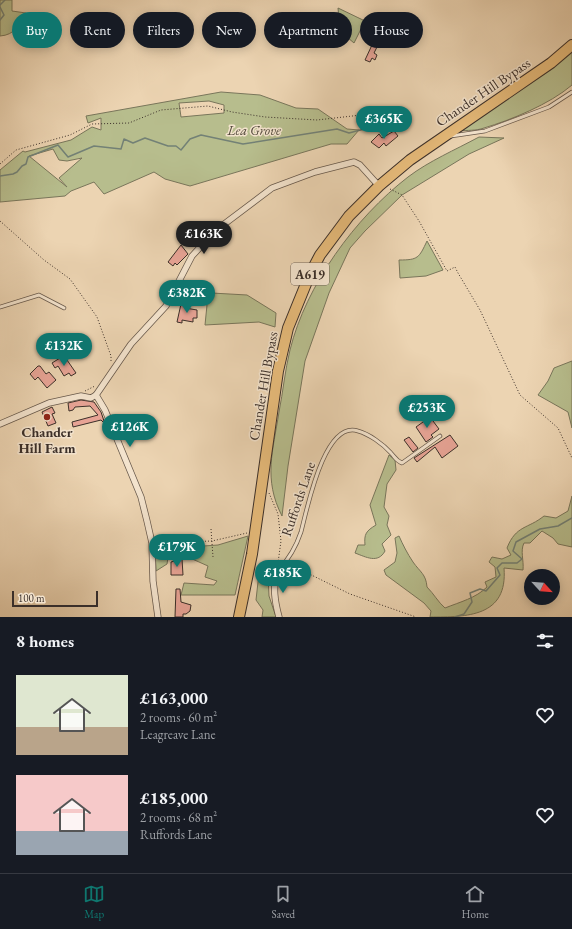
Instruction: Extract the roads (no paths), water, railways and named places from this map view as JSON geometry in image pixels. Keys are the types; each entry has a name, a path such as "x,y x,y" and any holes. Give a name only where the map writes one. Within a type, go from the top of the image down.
{"highway":[{"name":"Chander Hill Bypass","path":"239,617 256,531 271,414 288,328 310,274 320,255 350,216 379,186 441,137 498,100 550,63 572,45"}],"street":[{"path":"0,424 49,403 81,396 90,398 96,395 131,344 166,306 192,256 215,231 272,188 315,172 354,162 360,165 379,186"},
{"path":"96,395 105,410 140,497 152,543 153,581 158,617"},
{"path":"278,571 275,579 275,596 279,617"}],"lane":[{"path":"441,137 485,131 549,107 572,92"},
{"path":"0,307 39,295 64,308"},
{"name":"Ruffords Lane","path":"278,571 292,553 300,533 316,478 336,438 344,432 357,430 371,437 391,453 397,460 403,463 440,436"}],"waterway":[{"path":"0,5 5,0"},
{"path":"0,7 4,15 0,20"},
{"path":"0,176 17,172 26,164 28,157 58,145 68,157 94,146 121,149 124,139 133,143 145,138 168,146 176,146 181,150 190,139 201,135 243,144 337,129 349,133 368,128 370,119"},
{"path":"455,617 464,614 472,602 470,593 480,589 486,591 500,575 497,568 502,563 517,563 522,559 513,551 516,542 540,529 558,526 572,518"}],"place":[{"name":"Chander Hill Farm","path":"47,417"}],"park label":[{"name":"Lea Grove","path":"254,130"}]}
